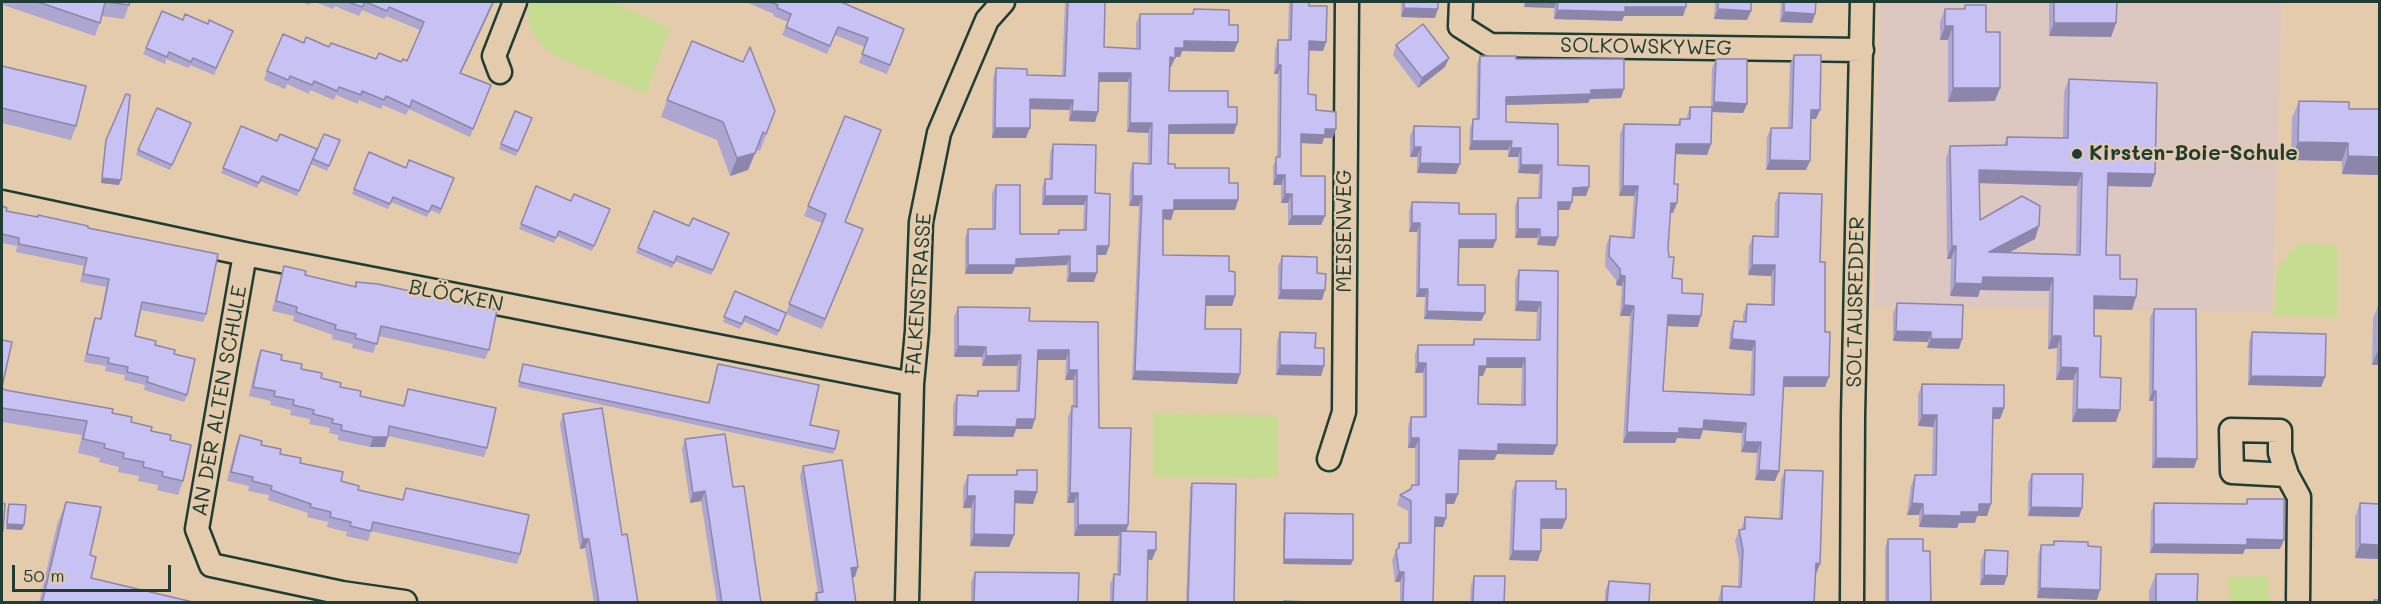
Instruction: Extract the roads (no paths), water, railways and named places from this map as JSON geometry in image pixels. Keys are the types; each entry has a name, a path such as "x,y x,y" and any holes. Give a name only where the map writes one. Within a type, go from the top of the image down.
{"street":[{"path":"500,72 494,56 515,2"},
{"name":"FALKENSTRASSE","path":"907,603 912,384 918,331 921,222 939,133 987,20 1003,2"},
{"name":"MEISENWEG","path":"1329,459 1344,412 1347,2"},
{"name":"SOLKOWSKYWEG","path":"1461,2 1460,26 1490,45 1862,50"},
{"name":"SOLTAUSREDDER","path":"1852,603 1853,416 1862,2"},
{"name":"BLÖCKEN","path":"2,201 245,254 912,384"},
{"name":"AN DER ALTEN SCHULE","path":"245,254 197,529 212,565 342,593 405,603"},
{"path":"2288,476 2299,497 2298,603"}],"place":[{"name":"Kirsten-Boie-Schule","path":"2077,154"}]}
